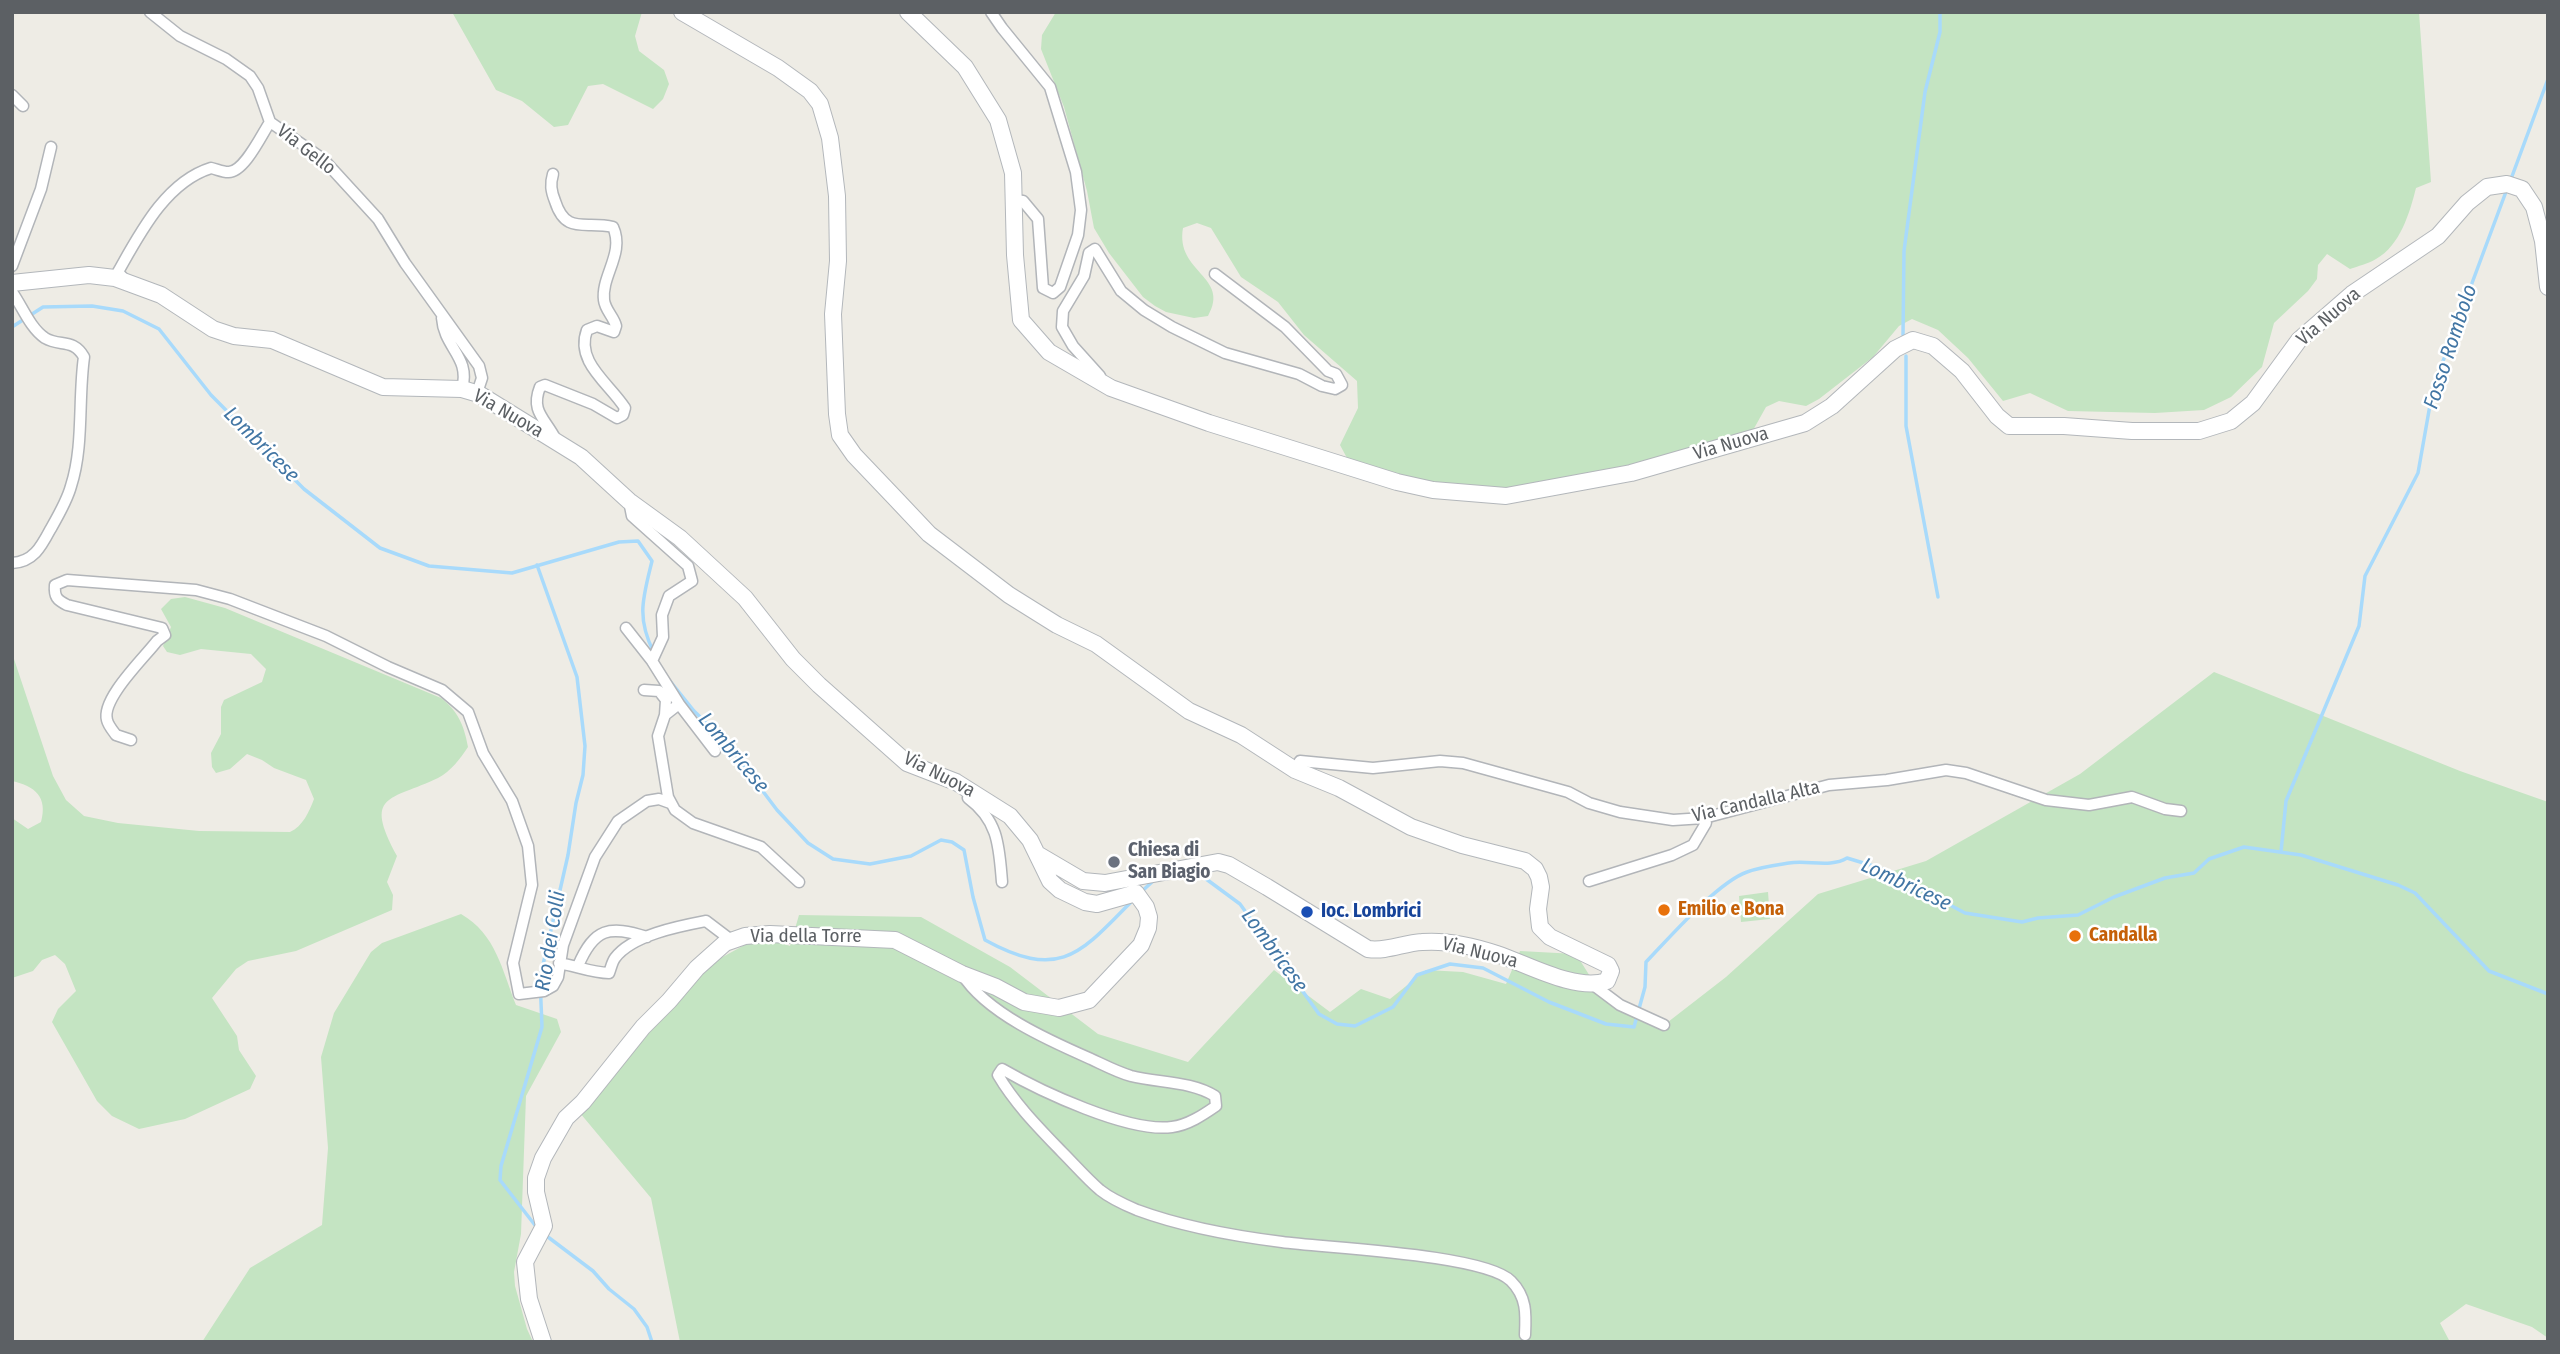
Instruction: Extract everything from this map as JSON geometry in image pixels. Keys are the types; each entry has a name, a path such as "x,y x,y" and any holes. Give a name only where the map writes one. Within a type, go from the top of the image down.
{"street":[{"name":"Via Gello","path":"150,12 180,36 226,59 250,76 258,88 270,122 297,139 333,169 378,219 441,315 444,336 458,354 469,391"},
{"path":"682,12 778,68 810,91 820,104 830,138 837,195 838,261 833,314 837,414 840,435 854,455 929,534 1009,595 1057,625 1096,644 1189,710 1241,735 1295,770 1339,788 1411,827 1462,845 1525,861 1535,869 1539,877 1540,927 1550,937 1608,965 1611,971 1607,981 1592,984"},
{"name":"Via Nuova","path":"908,12 965,67 998,120 1013,173 1015,255 1021,320 1049,352 1111,388 1209,423 1397,482 1433,490 1506,496 1631,474 1805,424 1832,406 1895,349 1913,340 1933,346 1962,370 1997,416 2009,426 2064,426 2132,431 2199,430 2231,421 2253,403 2300,340 2353,294 2438,236 2467,203 2487,187 2507,184 2522,189 2534,207 2543,241 2548,287"},
{"path":"991,12 1050,87 1076,172 1080,210 1078,235 1060,286 1053,293 1043,288 1038,219 1023,201 1014,200"},
{"path":"12,95 23,106"},
{"path":"127,282 118,272 133,245 173,189 211,168 229,173 236,171 247,159 270,122"},
{"path":"12,266 41,189 51,147"},
{"path":"553,174 552,194 558,212 567,222 613,227 616,234 617,246 603,299 616,326 614,332 597,326 587,330 583,349 592,368 625,408 623,415 617,418 593,404 545,385 540,387 536,398 537,410 556,441"},
{"path":"1111,388 1084,359 1062,327 1063,311 1083,276 1089,253 1095,249 1121,291 1144,310 1172,327 1225,353 1298,374 1322,386 1335,389 1342,385 1336,374 1328,371 1285,327 1215,274"},
{"name":"Via Nuova","path":"12,283 89,275 127,282 161,295 213,329 234,336 272,340 383,387 469,391 580,457 629,500 680,538 745,597 793,659 819,685 907,763 956,782 1010,816 1030,840 1037,854 1090,883 1105,883 1219,862 1267,887 1368,949 1385,950 1421,942 1450,942 1496,953 1553,976 1592,984"},
{"path":"12,292 28,318 46,338 74,346 84,357 76,463 71,487 41,548 31,558 12,564"},
{"path":"629,500 632,516 688,566 692,581 669,596 662,615 663,636 652,661"},
{"path":"131,740 116,735 107,720 107,706 157,641 165,635 163,628 67,605 58,600 55,594 55,585 66,579 196,590 230,599 326,636 448,695 468,712 483,753 512,800 528,846 532,885 513,963 519,994 553,986 558,977 563,945 595,857 618,821 647,801 659,799 670,803"},
{"path":"626,628 715,751"},
{"path":"645,690 659,691 666,700 665,715 658,736 659,750 670,803 675,810 693,823 761,847 799,882"},
{"path":"665,715 679,704"},
{"name":"Via Candalla Alta","path":"1295,770 1300,761 1373,768 1440,761 1464,763 1569,792 1589,803 1620,812 1673,820 1704,818 1829,785 1887,780 1946,770 2046,800 2089,805 2132,797 2165,809 2181,811"},
{"path":"956,782 964,795 983,809 993,826 999,844 1002,882"},
{"path":"1589,881 1672,855 1693,845 1706,823 1704,818"},
{"name":"Via della Torre","path":"542,1342 529,1299 525,1262 544,1226 536,1192 536,1178 544,1158 566,1118 583,1102 643,1027 670,1001 697,968 731,940 745,936 770,934 895,940 1024,1002 1059,1008 1088,999 1141,945 1148,928 1146,907 1136,893 1097,904 1070,896 1050,881 1037,854"},
{"path":"559,963 609,973 615,958 626,948 647,937 706,921 731,940"},
{"path":"578,966 599,934 615,930 647,937"},
{"path":"962,974 970,986 1037,1035 1131,1076 1193,1087 1215,1096 1216,1106 1198,1118 1172,1127 1145,1126 1096,1113 1002,1069 998,1074 1031,1120 1101,1191 1135,1209 1184,1224 1283,1242 1356,1248 1457,1262 1492,1272 1509,1279 1525,1299 1525,1335"},
{"path":"1592,984 1620,1005 1664,1025"}],"green space":[{"path":"452,12 642,12 635,36 639,51 664,70 669,84 663,99 653,109 603,84 588,86 568,125 554,127 522,101 496,90"},
{"path":"1056,12 2419,12 2431,182 2416,188 2398,237 2392,246 2376,259 2350,269 2327,254 2318,265 2317,279 2308,291 2274,323 2262,367 2231,397 2204,410 2155,413 2068,411 2030,393 2003,401 1968,358 1938,330 1912,319 1899,326 1873,357 1819,399 1806,406 1779,401 1766,407 1752,432 1603,472 1502,489 1442,485 1390,473 1347,458 1340,445 1358,408 1357,381 1304,335 1278,302 1241,277 1211,228 1197,223 1183,228 1183,243 1187,255 1213,292 1213,303 1208,316 1194,318 1166,312 1143,297 1109,253 1094,228 1087,191 1064,107 1041,49 1042,35"},
{"path":"185,597 225,608 441,698 459,719 468,747 443,775 395,796 382,810 387,836 397,856 387,882 393,895 392,910 296,951 248,961 236,969 212,998 237,1036 239,1050 256,1076 250,1089 185,1119 139,1129 112,1116 97,1101 52,1022 58,1009 76,991 65,964 55,955 42,960 33,971 12,978 12,818 28,829 41,822 43,806 38,794 27,786 12,781 12,653 53,776 66,800 84,816 118,823 199,831 290,832 308,814 314,799 306,780 247,754 230,769 216,773 212,767 211,753 221,734 221,707 224,700 262,682 266,669 251,654 201,649 180,655 167,652 163,646 171,627 161,609 171,599"},
{"path":"2214,672 2460,771 2548,802 2548,1338 2532,1327 2466,1304 2440,1323 2450,1342 680,1342 651,1198 580,1113 708,965 761,936 790,946 799,915 921,917 1010,967 1098,1034 1188,1062 1274,970 1330,1012 1361,989 1390,999 1426,970 1463,972 1506,984 1520,951 1576,954 1603,997 1668,1022 1726,977 1818,894 1926,861 2080,774"},
{"path":"1768,892 1770,919 1741,922 1739,896"},
{"path":"461,914 473,922 490,942 516,1005 557,1019 561,1032 526,1096 521,1234 514,1272 515,1286 533,1342 202,1342 250,1268 322,1225 328,1148 321,1057 334,1013 371,952 382,943"}],"waterway":[{"path":"1903,335 1904,251 1925,92 1940,32 1940,12"},
{"name":"Fosso Rombolo","path":"2511,179 2548,79"},
{"name":"Fosso Rombolo","path":"2281,852 2286,801 2359,626 2365,576 2418,473 2433,388 2507,189"},
{"name":"Lombricese","path":"12,327 43,307 92,306 123,311 159,329 211,395 304,489 380,548 429,566 512,573 619,542 638,541 652,561 644,597 643,618 654,653"},
{"path":"1906,356 1906,426 1938,597"},
{"name":"Rio dei Colli","path":"537,565 577,677 585,746 583,775 568,855 540,978 542,1027 501,1166 500,1180 538,1229"},
{"name":"Lombricese","path":"670,681 694,711 725,741 777,810 808,843 833,859 870,864 911,856 941,840 952,842 964,850 985,940 1032,959 1051,960 1067,956 1098,935 1132,901"},
{"name":"Lombricese","path":"1194,874 1198,873 1240,904 1319,1014 1337,1024 1355,1026 1393,1007 1417,975 1450,964 1483,968 1549,1002 1606,1024 1634,1027 1645,987 1646,962 1722,887 1747,872 1768,866 1796,862 1834,863 1847,858 1880,868 1965,913 2022,922 2078,915 2114,897 2165,878 2194,873 2209,859 2244,847 2301,855 2398,885 2415,893 2489,971 2548,994"},
{"name":"Lombricese","path":"1140,893 1152,882"},
{"name":"Rio dei Colli","path":"544,1234 593,1271 609,1289 634,1309 647,1327 652,1342"}],"place":[{"name":"Chiesa di San Biagio","path":"1114,862"},
{"name":"Emilio e Bona","path":"1664,910"},
{"name":"Ioc. Lombrici","path":"1307,912"},
{"name":"Candalla","path":"2075,936"}]}
